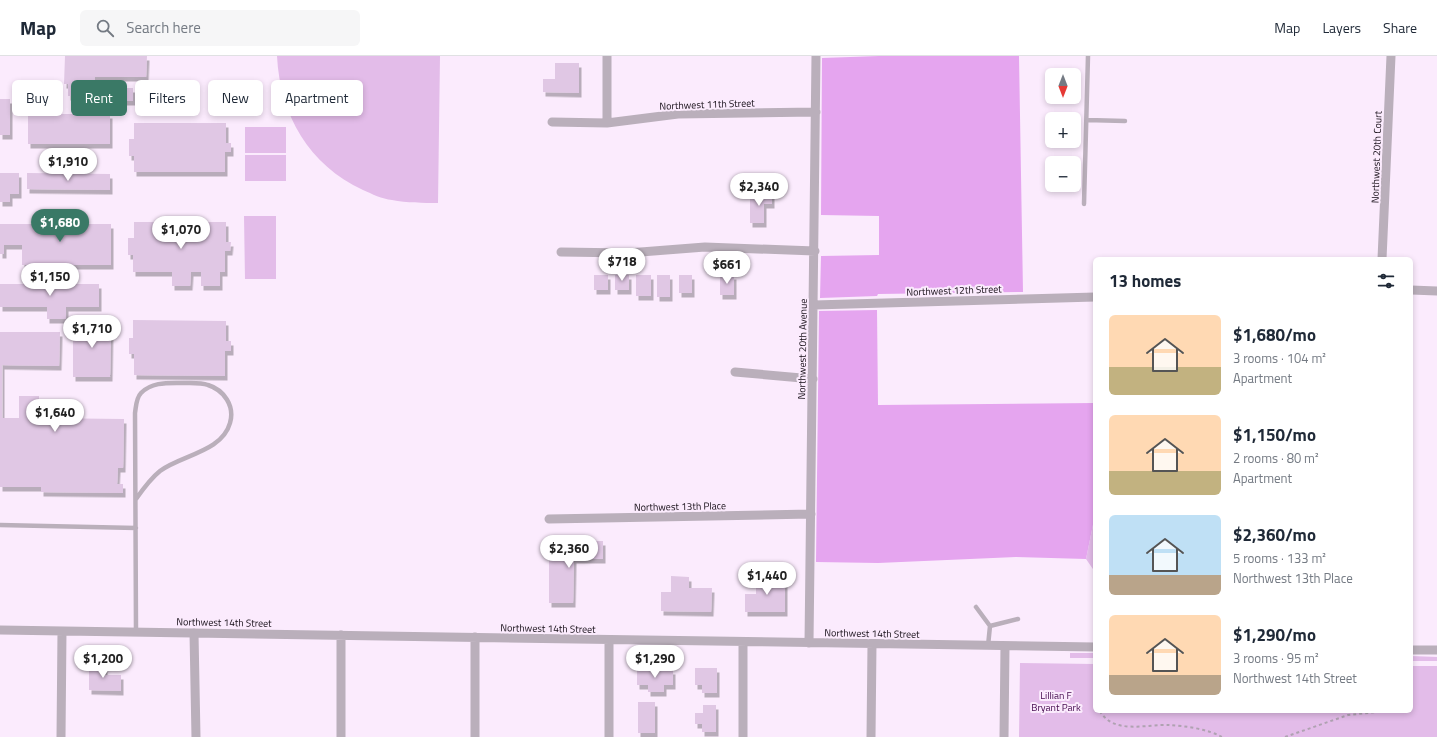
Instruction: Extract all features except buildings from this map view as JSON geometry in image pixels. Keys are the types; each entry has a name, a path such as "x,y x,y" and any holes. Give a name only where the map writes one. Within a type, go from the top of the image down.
{"street":[{"path":"607,56 607,123"},
{"name":"Northwest 20th Avenue","path":"809,643 815,251 816,56"},
{"name":"Northwest 20th Court","path":"1382,257 1391,56"},
{"name":"Northwest 11th Street","path":"552,122 607,123 678,114 816,112"},
{"path":"562,252 628,253 704,247 815,251"},
{"path":"1413,290 1437,291"},
{"name":"Northwest 12th Street","path":"814,305 1093,297"},
{"path":"735,372 813,379"},
{"name":"Northwest 13th Place","path":"549,519 811,514"},
{"name":"Northwest 14th Street","path":"0,630 1093,647"},
{"path":"61,737 62,631"},
{"path":"194,633 196,737"},
{"path":"341,635 341,737"},
{"path":"475,637 475,737"},
{"path":"609,640 610,737"},
{"path":"743,642 744,737"},
{"path":"871,737 872,644"},
{"path":"1004,737 1005,646"},
{"path":"1413,650 1437,650"}],"lane":[{"path":"1084,204 1088,56"},
{"path":"1087,120 1125,121"},
{"path":"136,498 146,484 160,471 209,447 226,433 230,423 230,406 226,398 219,390 209,385 199,383 164,383 153,385 140,394 135,413 136,632"},
{"path":"0,525 136,528"},
{"path":"976,607 990,626 988,646"},
{"path":"990,626 1018,619"}],"path":[{"path":"1101,713 1103,716 1117,725 1169,725 1195,729 1222,737"},
{"path":"1285,737 1348,714 1361,713"}],"green space":[{"path":"277,56 440,56 438,203 403,202 381,197 363,190 327,167 301,136 290,116 363,116 363,80 280,80"},
{"path":"245,127 286,127 286,153 245,153"},
{"path":"245,155 286,155 286,181 245,181"},
{"path":"244,216 276,216 276,279 245,279"},
{"path":"1093,525 1093,569 1086,559"},
{"path":"1070,653 1093,653 1093,658 1070,658"},
{"path":"1413,656 1437,657 1437,661 1413,661"},
{"name":"Lillian F Bryant Park","path":"1020,663 1093,664 1093,713 1413,713 1413,666 1437,666 1437,737 1019,737"}],"shaded area":[{"path":"879,56 1019,56 1023,292 878,294 877,296 820,298 821,256 879,255 879,216 821,215 822,58"},
{"path":"877,310 878,405 1093,403 1093,525 1086,559 1016,557 878,563 816,562 819,311"}]}
